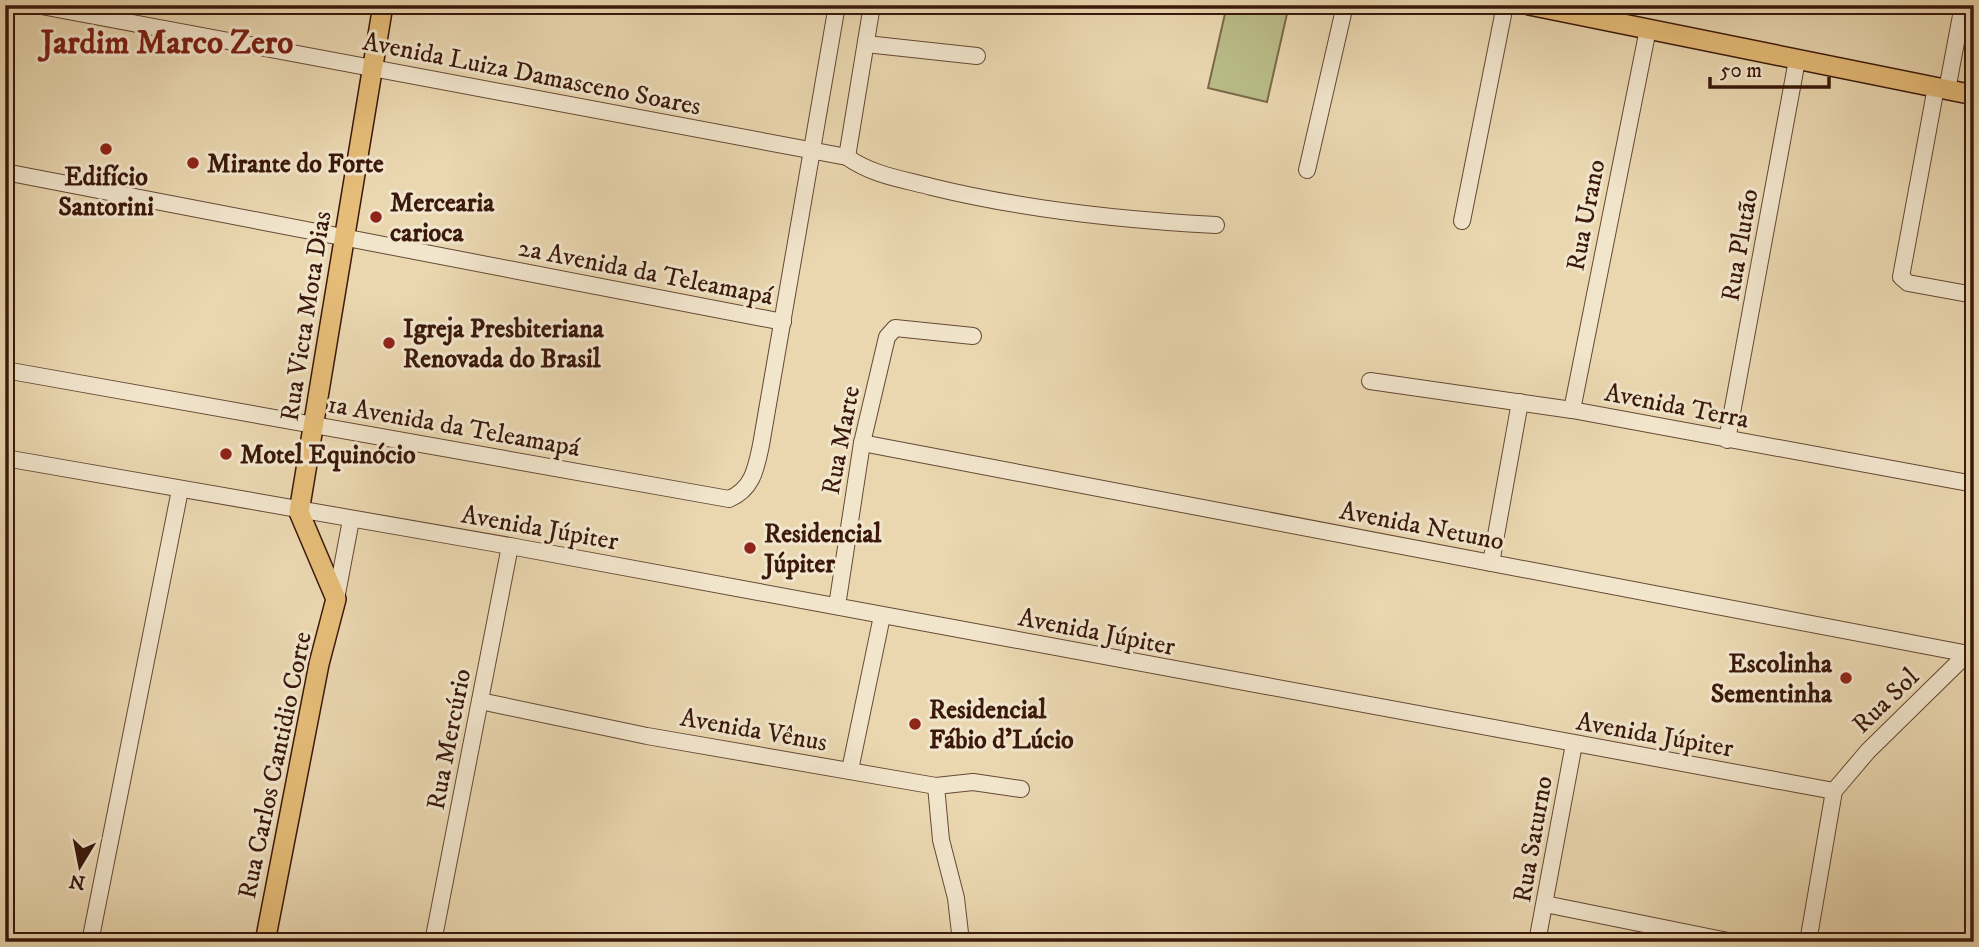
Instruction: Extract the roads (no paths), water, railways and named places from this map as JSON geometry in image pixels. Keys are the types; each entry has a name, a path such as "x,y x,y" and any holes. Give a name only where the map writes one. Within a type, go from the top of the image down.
{"main road":[{"name":"Rua Victa Mota Dias","path":"299,512 383,5"},
{"path":"1528,5 1974,95"},
{"path":"299,512 336,599"},
{"name":"Rua Carlos Cantidio Corte","path":"265,942 319,664 336,599"}],"street":[{"name":"Avenida Luiza Damasceno Soares","path":"36,5 847,157 865,170 978,198 1128,220 1216,225"},
{"path":"783,322 838,5"},
{"path":"847,157 872,5"},
{"path":"1307,170 1345,5"},
{"path":"1462,221 1505,5"},
{"path":"1962,5 1941,88 1901,277 1908,283 1974,295"},
{"name":"Rua Urano","path":"1572,410 1648,29"},
{"path":"866,44 977,57"},
{"name":"Rua Plutão","path":"1727,440 1797,60"},
{"name":"2a Avenida da Teleamapá","path":"5,172 783,322"},
{"name":"1a Avenida da Teleamapá","path":"5,370 729,499 740,494 750,483 756,468 783,322"},
{"name":"Rua Marte","path":"837,606 862,443 885,343 895,328 973,336"},
{"name":"Avenida Terra","path":"1370,381 1572,410 1974,484"},
{"path":"1491,563 1520,402"},
{"name":"Avenida Netuno","path":"862,443 1972,652"},
{"name":"Avenida Júpiter","path":"6,461 510,546 1834,791"},
{"path":"90,942 180,490"},
{"name":"Rua Carlos Cantidio Corte","path":"336,599 351,520"},
{"name":"Rua Mercúrio","path":"433,942 510,546"},
{"path":"850,770 882,616"},
{"name":"Rua Sol","path":"1834,791 1868,751 1972,652"},
{"name":"Avenida Vênus","path":"480,701 647,736 936,786 973,782 1021,789"},
{"name":"Rua Saturno","path":"1536,942 1574,744"},
{"path":"936,786 941,840 956,898 961,942"},
{"path":"1808,942 1834,791"},
{"path":"1545,904 1732,942"}],"place":[{"name":"Edifício Santorini","path":"106,149"},
{"name":"Mirante do Forte","path":"193,163"},
{"name":"Mercearia carioca","path":"376,217"},
{"name":"Igreja Presbiteriana Renovada do Brasil","path":"389,343"},
{"name":"Motel Equinócio","path":"226,454"},
{"name":"Residencial Júpiter","path":"750,548"},
{"name":"Escolinha Sementinha","path":"1846,678"},
{"name":"Residencial Fábio d'Lúcio","path":"915,724"}],"district":[{"name":"Jardim Marco Zero","path":"167,41"}]}
